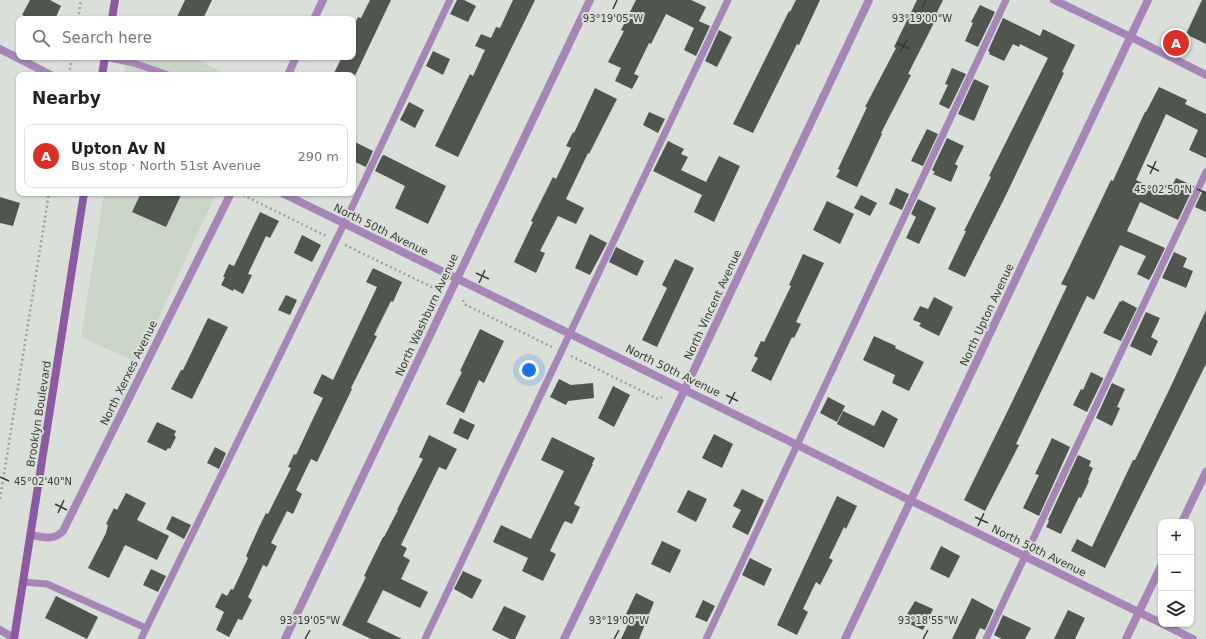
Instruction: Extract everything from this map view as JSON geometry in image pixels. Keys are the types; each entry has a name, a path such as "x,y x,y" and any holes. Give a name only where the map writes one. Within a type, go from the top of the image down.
{"main road":[{"path":"112,16 115,0"},
{"path":"102,72 104,60"},
{"name":"Brooklyn Boulevard","path":"15,639 84,196"}],"street":[{"path":"315,16 323,0"},
{"name":"North Washburn Avenue","path":"285,639 590,0"},
{"name":"North Vincent Avenue","path":"564,639 685,390 869,0"},
{"path":"1054,0 1131,37 1206,76"},
{"name":"North Upton Avenue","path":"845,639 1148,0"},
{"path":"0,49 16,57"},
{"path":"22,60 45,72"},
{"path":"289,72 295,60"},
{"name":"North Xerxes Avenue","path":"31,535 52,538 59,535 63,531 230,196"},
{"name":"North 50th Avenue","path":"288,196 1158,622"},
{"path":"1183,519 1206,472"},
{"path":"1126,639 1158,572"},
{"name":"North 50th Avenue","path":"1168,627 1193,639"},
{"path":"0,630 15,639"}],"lane":[{"path":"141,639 344,224 450,0"},
{"path":"425,639 728,0"},
{"path":"706,639 1006,0"},
{"path":"120,60 134,63 160,72"},
{"path":"986,639 1206,172"},
{"path":"23,582 47,584 146,628"}],"path":[{"path":"78,16 81,0"},
{"path":"69,72 71,60"},
{"path":"0,498 49,196"}],"shaded area":[{"path":"126,60 199,60 222,72 124,72"},
{"path":"104,196 215,196 138,363 81,337"}],"building":[{"path":"30,0 50,0 61,6 56,16 22,15"},
{"path":"185,0 212,0 204,16 177,16"},
{"path":"370,0 391,0 356,74 356,72 334,72 340,60 356,60 356,21 358,17 361,18"},
{"path":"457,0 464,0 476,6 468,22 450,14"},
{"path":"513,0 535,0 458,157 435,146 470,74 473,76 485,50 475,46 481,34 491,38 496,27 500,28"},
{"path":"636,0 691,0 706,7 699,21 710,26 696,56 684,50 694,28 666,14 651,44 649,43 634,74 639,76 632,89 615,81 621,68 608,62 624,31 621,30"},
{"path":"796,0 820,0 799,45 797,44 753,133 733,124 789,11 790,12"},
{"path":"917,0 943,0 937,12 939,13 908,74 911,75 881,133 882,134 857,187 836,177 840,170 838,169 867,107 865,107 896,48 894,47"},
{"path":"1202,0 1206,0 1206,44 1186,34"},
{"path":"980,5 995,12 978,47 965,41 973,23 971,22"},
{"path":"1003,18 1040,36 1043,29 1075,45 1062,72 1064,73 965,277 948,269 966,231 964,231 991,177 989,176 1048,58 1020,44 1019,47 1013,44 1004,61 989,54 990,52 988,51"},
{"path":"719,30 732,37 717,67 705,61"},
{"path":"433,51 450,59 443,75 426,66"},
{"path":"952,68 966,74 949,109 939,104 948,85 945,84"},
{"path":"974,79 989,86 974,121 958,114"},
{"path":"1159,87 1187,100 1185,104 1206,114 1206,158 1189,150 1198,130 1166,114 1136,180 1167,195 1176,178 1194,186 1178,220 1140,202 1127,231 1165,248 1153,273 1149,280 1137,274 1146,256 1120,245 1094,300 1087,296 1016,444 1019,445 985,511 964,500 1067,286 1061,284 1111,180 1113,181 1145,112"},
{"path":"595,88 617,99 589,154 588,153 566,199 584,208 576,224 558,216 540,251 545,253 536,273 514,262 533,222 531,221 553,177 556,179 571,148 566,146 573,132 574,133"},
{"path":"409,102 424,110 415,128 400,120"},
{"path":"649,112 665,119 658,133 643,125"},
{"path":"927,129 938,134 923,166 911,161"},
{"path":"947,138 964,146 955,164 958,166 951,182 933,174 935,172 932,170"},
{"path":"668,141 684,149 681,154 688,157 681,170 706,182 719,156 740,166 714,222 694,212 702,195 653,171"},
{"path":"356,142 373,151 366,167 356,162"},
{"path":"384,155 446,186 428,224 395,208 405,186 375,171 382,156"},
{"path":"896,188 909,194 902,210 889,204"},
{"path":"1203,190 1206,192 1206,212 1195,207"},
{"path":"861,195 877,203 870,216 854,208"},
{"path":"140,196 181,196 166,227 132,212"},
{"path":"0,197 20,203 13,226 0,223"},
{"path":"918,199 936,208 919,244 906,238 916,217 911,214"},
{"path":"827,201 854,214 840,244 813,230"},
{"path":"260,212 279,221 270,238 266,236 248,274 252,275 243,294 234,289 233,291 221,285 229,264 234,266"},
{"path":"590,234 607,243 590,275 575,268"},
{"path":"302,235 321,245 312,262 294,253"},
{"path":"616,247 644,261 637,276 609,262"},
{"path":"1174,252 1187,258 1183,267 1193,271 1186,288 1162,278"},
{"path":"803,254 824,263 796,322 801,324 794,338 792,337 771,381 751,371 758,358 754,356 761,341 764,342 791,286 789,285"},
{"path":"675,259 694,268 657,347 642,340 667,288 662,285"},
{"path":"373,268 402,282 393,302 391,301 374,335 377,336 317,462 311,459 296,490 302,494 293,514 287,511 271,543 277,546 267,567 263,565 248,597 252,600 242,620 238,619 229,637 216,630 224,612 215,607 222,593 227,596 231,589 233,590 248,558 246,556 260,525 266,513 268,514 291,468 288,467 294,454 296,455 323,398 313,393 322,374 333,380 377,287 366,282"},
{"path":"286,295 297,300 290,315 278,310"},
{"path":"934,297 953,307 939,336 919,326 921,323 913,320 920,306 928,309"},
{"path":"1122,300 1137,308 1121,341 1103,333 1120,301 1122,302"},
{"path":"1206,310 1206,364 1105,568 1071,551 1077,539 1092,547 1133,460 1135,460 1171,386"},
{"path":"1146,312 1160,318 1151,337 1158,341 1151,356 1130,346"},
{"path":"208,318 228,327 192,399 171,389 181,370 183,370"},
{"path":"480,329 504,341 484,383 479,380 464,413 446,404 462,372 460,371"},
{"path":"874,336 896,346 895,348 924,362 909,391 892,383 895,375 863,360"},
{"path":"1091,372 1103,379 1087,412 1073,405 1081,389 1083,390"},
{"path":"559,379 571,385 593,383 594,398 568,401 566,405 550,397"},
{"path":"1112,383 1125,389 1117,407 1120,408 1112,426 1096,418"},
{"path":"613,386 630,395 614,427 598,418"},
{"path":"828,397 845,406 837,422 820,413"},
{"path":"882,410 898,419 884,448 837,424 843,411 874,426"},
{"path":"460,418 475,425 468,440 453,433"},
{"path":"157,422 176,431 174,435 176,437 170,449 168,448 166,451 147,442"},
{"path":"714,434 733,444 722,468 702,458"},
{"path":"429,435 457,449 446,470 439,467 401,545 407,548 403,556 410,560 401,579 428,592 420,608 383,590 367,622 402,639 371,639 342,625 366,577 364,576 383,537 423,459 419,457"},
{"path":"552,437 595,458 574,504 580,507 572,524 565,521 563,524 550,551 556,554 543,581 522,571 528,558 493,542 501,525 531,539 564,471 541,460"},
{"path":"1052,438 1070,447 1039,516 1023,508 1039,475 1035,474"},
{"path":"215,447 226,453 219,469 207,463"},
{"path":"1078,455 1091,461 1089,466 1093,468 1081,498 1079,497 1061,534 1046,527"},
{"path":"742,489 764,500 748,535 732,527 741,510 733,506"},
{"path":"688,490 707,499 696,522 677,512"},
{"path":"126,493 146,503 137,520 169,536 157,560 125,545 109,578 88,568 106,533 108,525 106,524 114,508 117,510"},
{"path":"837,496 857,506 846,529 844,527 829,558 833,560 820,585 816,582 803,609 808,612 797,635 777,625"},
{"path":"172,516 191,525 184,539 166,529"},
{"path":"662,541 681,550 670,573 651,564"},
{"path":"941,546 960,556 949,578 930,569"},
{"path":"750,558 772,569 764,586 742,575"},
{"path":"151,569 166,576 158,592 143,585"},
{"path":"463,571 482,580 472,599 454,589"},
{"path":"636,593 654,602 639,639 621,639 632,616 626,614"},
{"path":"56,596 98,617 87,639 45,618"},
{"path":"972,598 994,610 985,630 980,628 975,639 952,639"},
{"path":"703,600 715,606 707,622 695,617"},
{"path":"915,601 933,609 923,630 903,621"},
{"path":"504,606 526,616 515,639 510,639 492,630"},
{"path":"1068,610 1085,618 1075,639 1054,639"},
{"path":"1003,615 1031,628 1025,639 1002,639 994,635"}],"place":[{"name":"Upton Av N","path":"1176,43"}]}
